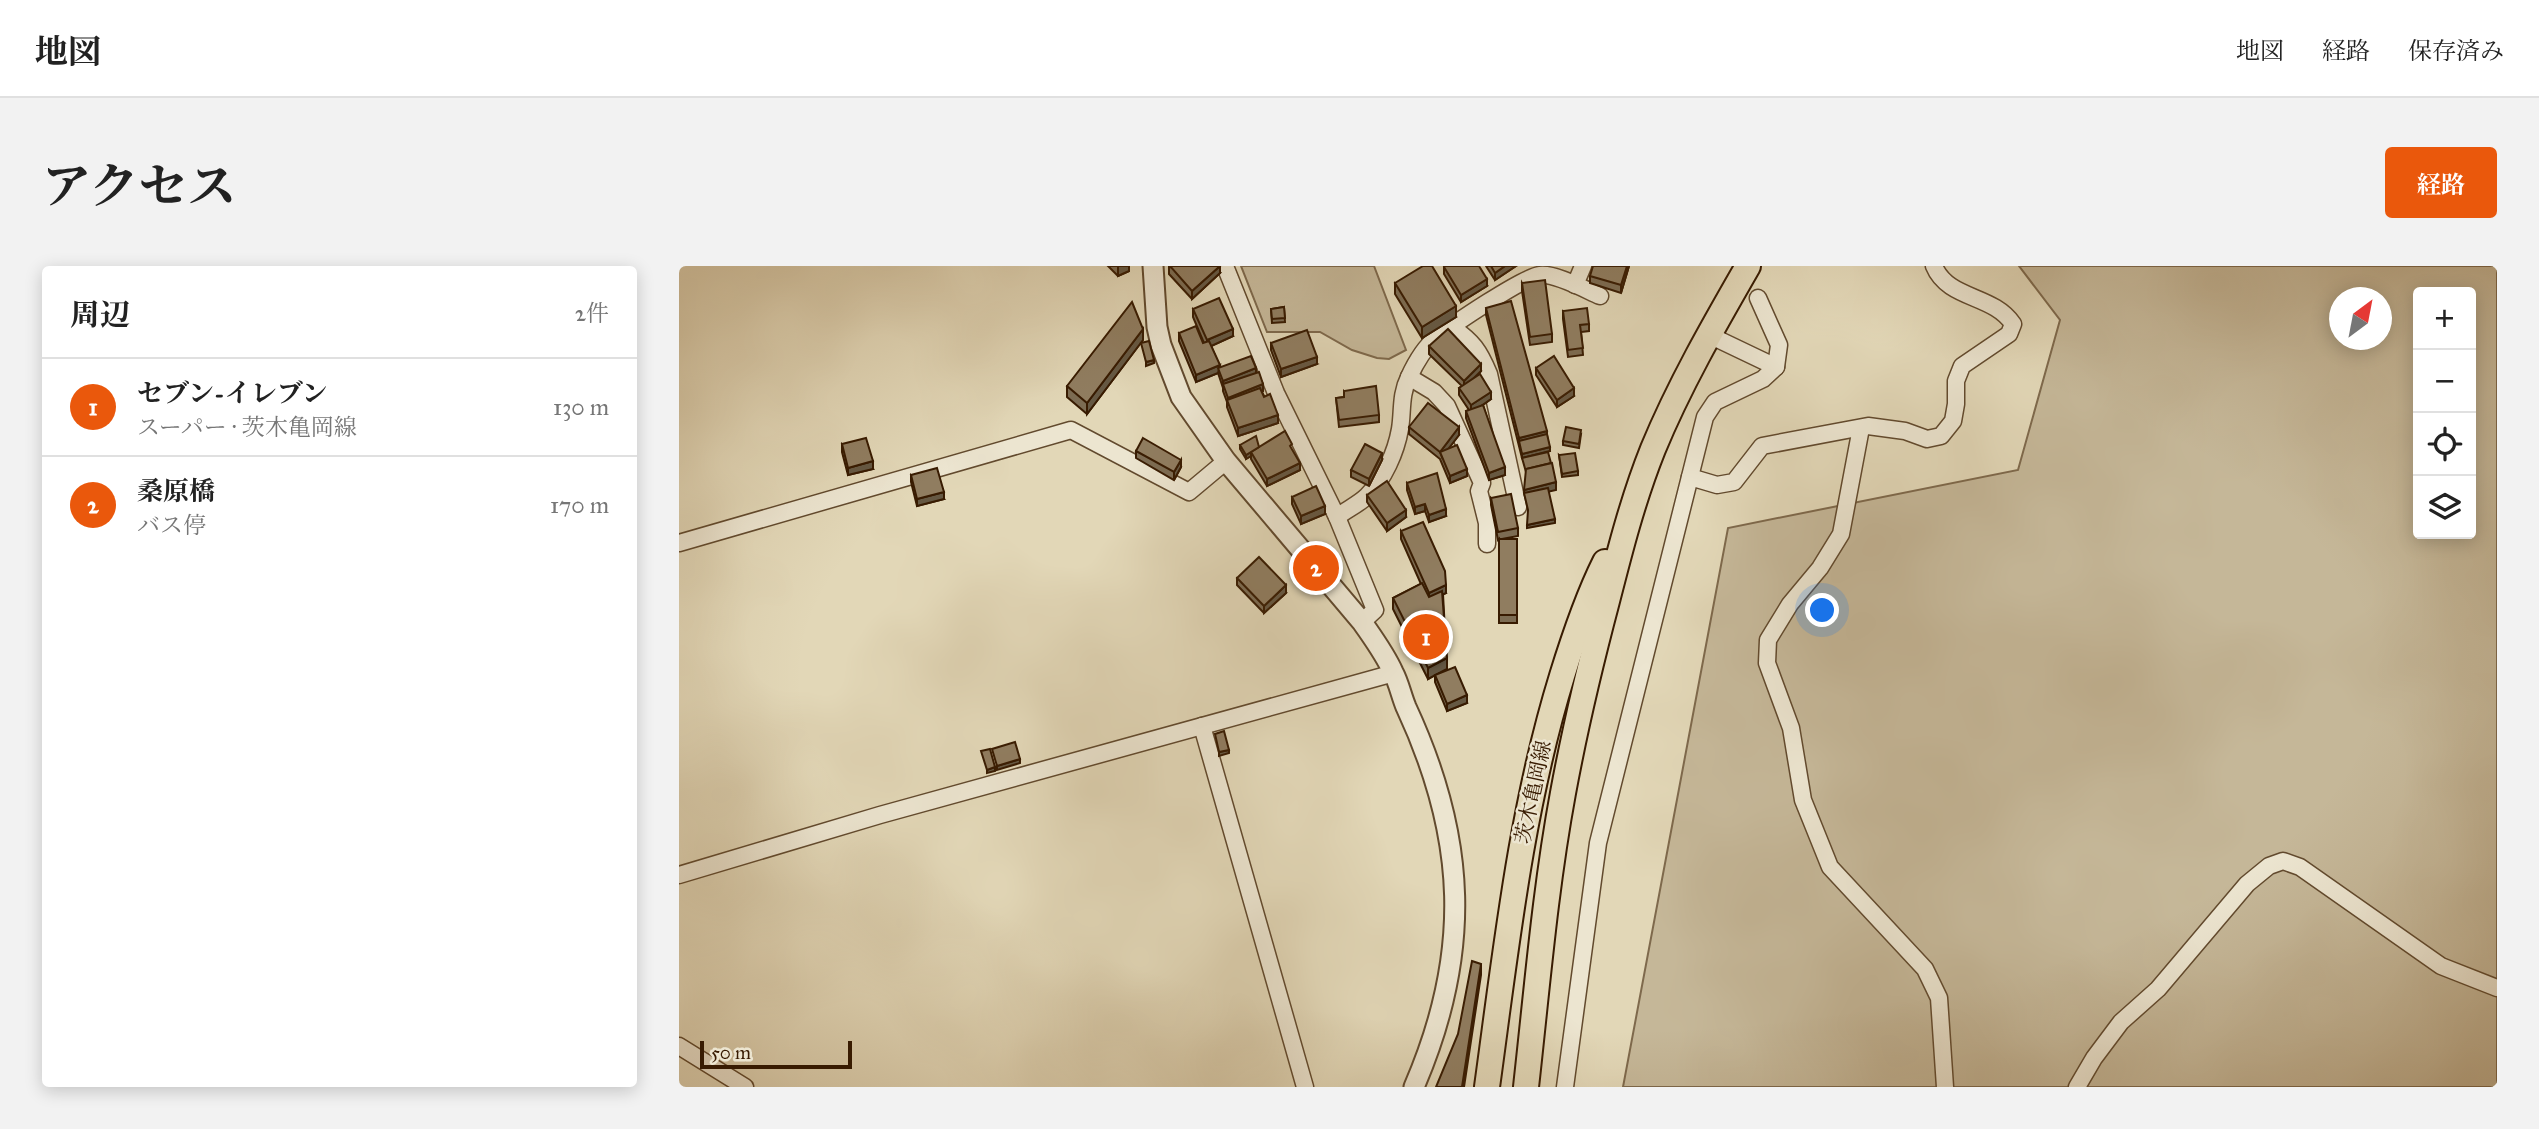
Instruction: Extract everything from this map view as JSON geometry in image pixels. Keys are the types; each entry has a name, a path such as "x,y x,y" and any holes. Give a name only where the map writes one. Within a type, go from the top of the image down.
{"main road":[{"name":"茨木亀岡線","path":"1525,1087 1548,890 1563,793 1594,650 1631,511 1653,449 1709,335 1748,266"},
{"name":"茨木亀岡線","path":"1487,1087 1513,895 1532,783 1573,639 1597,578 1631,511"}],"street":[{"path":"1153,266 1157,327 1173,378 1192,417 1362,622 1394,673 1428,758 1449,833 1456,898 1455,931 1449,972 1431,1043 1414,1087"},
{"path":"1225,266 1276,393 1337,517 1375,610 1362,622"},
{"path":"1575,285 1583,266"},
{"path":"1690,477 1717,485 1734,482 1762,446 1861,428 1906,431 1927,439 1941,436 1953,421 1956,381 1962,366 2009,334 2013,324 1994,306 1947,285 1938,276 1934,266"},
{"path":"1337,517 1367,496 1381,479 1396,446 1402,395 1422,354 1434,339 1495,298 1537,275 1547,274 1600,296"},
{"path":"1566,1087 1598,843 1705,417 1715,402 1763,379 1776,367 1779,345 1758,298"},
{"path":"1452,327 1472,341 1489,374 1518,507"},
{"path":"1709,335 1776,367"},
{"path":"1409,377 1434,392 1447,406 1482,483 1479,491 1487,523 1487,544"},
{"path":"1861,428 1841,534 1820,568 1790,604 1768,639 1767,663 1791,728 1803,800 1830,867 1925,969 1939,998 1945,1087"},
{"path":"679,542 1072,430 1189,492 1226,461"},
{"path":"679,875 880,816 1394,673"},
{"path":"1202,726 1305,1087"},
{"path":"2077,1087 2094,1058 2122,1022 2158,989 2247,884 2269,866 2283,861 2300,867 2441,967 2497,988"},
{"path":"679,1046 745,1087"}],"shaded area":[{"path":"1241,266 1374,266 1406,350 1389,359 1377,358 1352,350 1320,332 1267,332"},
{"path":"2019,266 2497,266 2497,1087 1623,1087 1728,528 2018,470 2060,320"}],"building":[{"path":"1170,266 1220,266 1192,291"},
{"path":"1423,266 1432,266 1456,306 1422,327 1395,283"},
{"path":"1445,266 1479,266 1487,279 1461,295"},
{"path":"1491,266 1505,266 1495,273"},
{"path":"1593,266 1627,266 1621,285 1590,276"},
{"path":"1545,280 1552,334 1530,337 1522,283"},
{"path":"1219,298 1233,329 1207,340 1193,309"},
{"path":"1511,301 1547,431 1519,438 1486,308"},
{"path":"1132,302 1143,329 1087,403 1067,386"},
{"path":"1284,307 1285,318 1272,319 1271,309"},
{"path":"1587,308 1589,324 1580,325 1583,348 1568,350 1563,311"},
{"path":"1196,326 1203,343 1209,341 1220,365 1196,375 1179,333"},
{"path":"1448,329 1481,364 1464,381 1429,346"},
{"path":"1307,330 1317,357 1281,369 1271,343"},
{"path":"1149,341 1154,360 1146,362 1141,343"},
{"path":"1251,356 1256,368 1223,381 1218,368"},
{"path":"1554,356 1574,388 1557,400 1536,368"},
{"path":"1259,372 1263,384 1228,398 1223,384"},
{"path":"1480,374 1491,392 1471,405 1459,388"},
{"path":"1376,386 1379,415 1339,420 1336,398 1344,397 1344,391"},
{"path":"1260,388 1264,397 1270,394 1278,415 1238,428 1227,400"},
{"path":"1428,403 1459,427 1440,452 1409,427"},
{"path":"1483,405 1505,467 1489,473 1466,411"},
{"path":"1566,427 1581,430 1579,444 1563,441"},
{"path":"1285,431 1300,463 1267,479 1251,452"},
{"path":"1547,434 1550,447 1522,454 1519,441"},
{"path":"1256,436 1259,447 1246,455 1240,445"},
{"path":"866,438 873,461 848,468 842,444"},
{"path":"1143,438 1181,460 1174,472 1136,451"},
{"path":"1365,444 1382,453 1369,479 1351,470"},
{"path":"1457,445 1467,469 1450,476 1440,452"},
{"path":"1548,452 1551,463 1526,469 1526,472 1522,458"},
{"path":"1575,453 1578,471 1562,474 1559,455"},
{"path":"1552,463 1556,482 1524,490 1526,469"},
{"path":"937,468 944,492 917,499 911,475"},
{"path":"1437,473 1446,509 1429,515 1425,504 1415,507 1407,483"},
{"path":"1387,481 1406,510 1387,523 1367,495"},
{"path":"1316,486 1325,506 1301,516 1292,497"},
{"path":"1548,488 1555,519 1527,525 1528,510 1524,493"},
{"path":"1511,494 1518,528 1498,532 1491,498"},
{"path":"1423,522 1445,571 1446,585 1429,593 1401,531"},
{"path":"1499,539 1517,539 1517,615 1499,615"},
{"path":"1259,557 1286,585 1264,606 1237,578"},
{"path":"1422,583 1429,597 1442,591 1447,658 1428,668 1393,598"},
{"path":"1455,667 1467,695 1447,704 1435,675"},
{"path":"1224,731 1229,750 1219,752 1215,734"},
{"path":"1015,742 1020,759 997,766 992,749"},
{"path":"990,749 995,767 987,770 981,751"},
{"path":"1472,961 1481,964 1462,1087 1436,1087 1458,1034"}],"place":[{"name":"桑原橋","path":"1316,568"},
{"name":"セブン-イレブン","path":"1426,637"}]}
